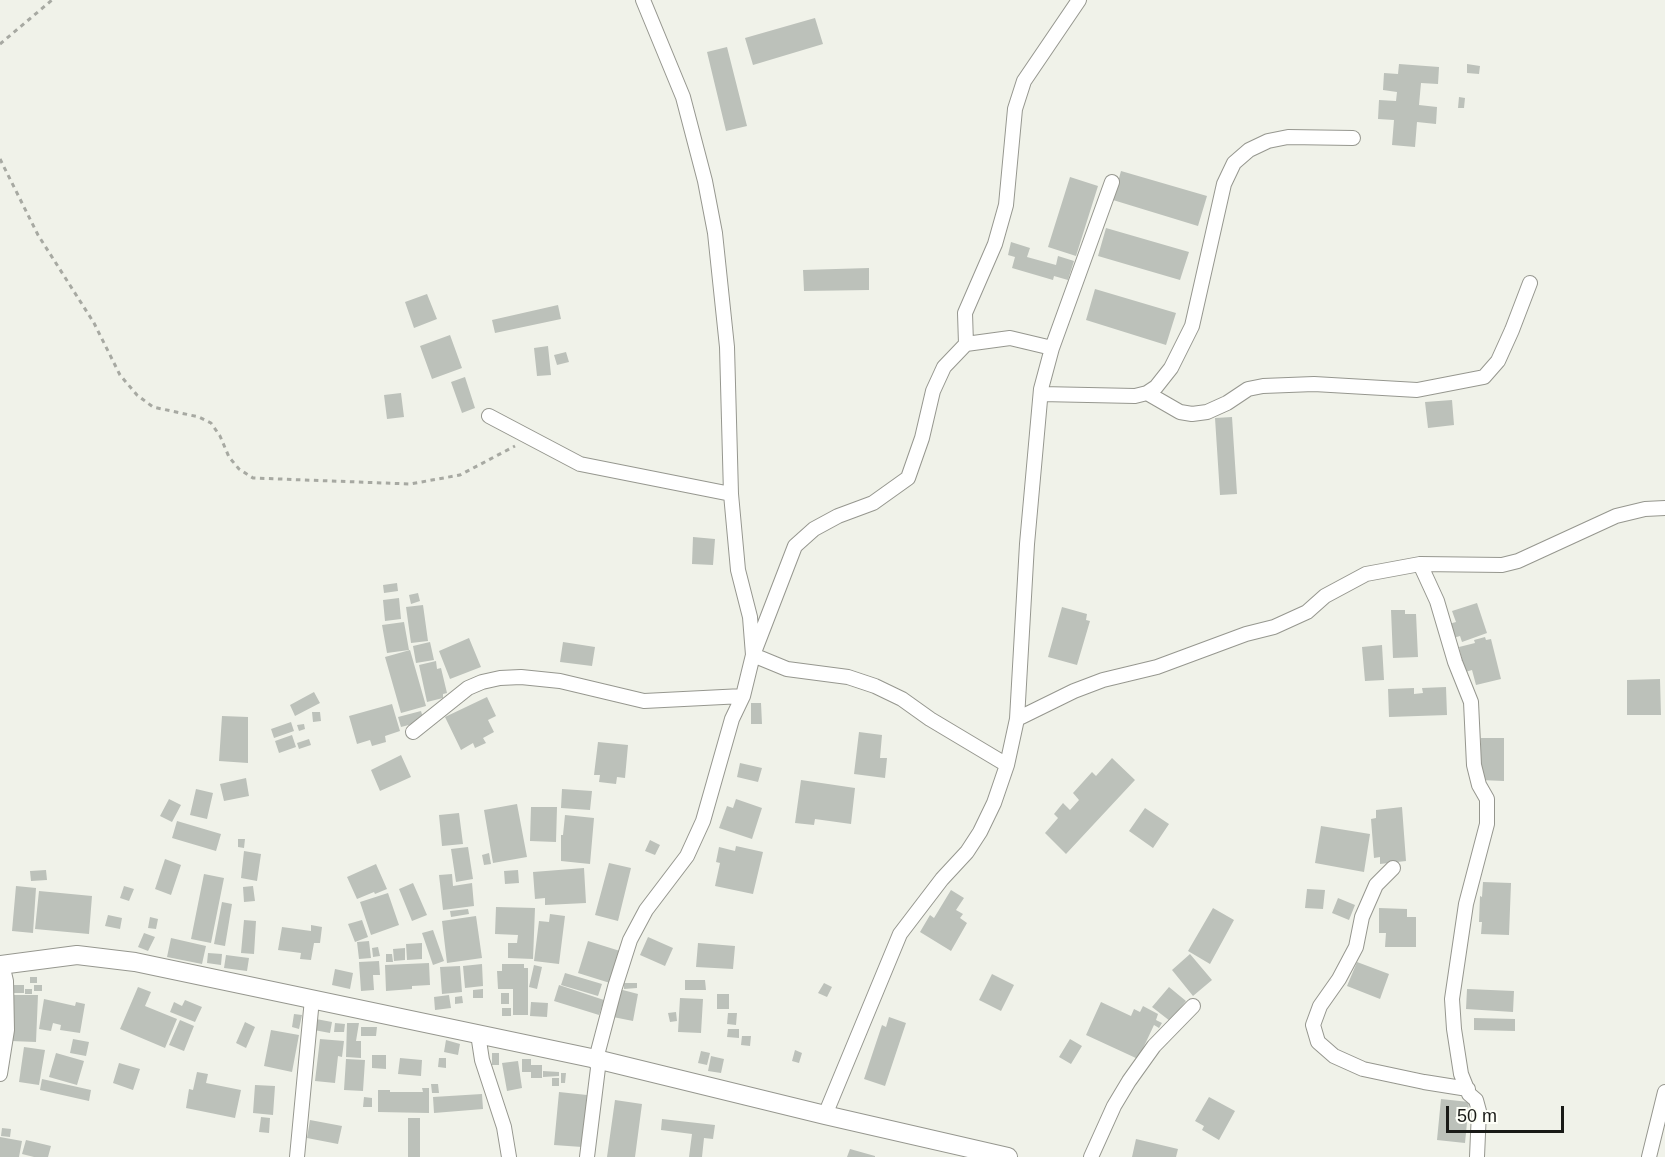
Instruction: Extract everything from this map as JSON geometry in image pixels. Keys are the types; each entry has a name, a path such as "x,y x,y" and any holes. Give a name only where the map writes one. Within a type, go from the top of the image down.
{"main road":[{"path":"1,964 77,955 135,962 597,1059 1008,1157"}],"street":[{"path":"643,0 683,96 705,181 715,233 727,347 731,494 738,570 750,617 753,654"},
{"path":"966,344 965,313 995,244 1006,205 1015,109 1024,81 1079,0"},
{"path":"1041,394 1135,396 1147,393 1156,387 1171,368 1192,326 1224,184 1234,163 1249,150 1268,141 1288,137 1353,138"},
{"path":"825,1115 900,934 942,879 967,852 980,832 994,803 1007,765 1017,719 1028,544 1041,394 1052,348 1112,182"},
{"path":"1147,393 1180,412 1192,414 1207,412 1227,404 1248,389 1263,386 1314,384 1417,390 1484,377 1498,361 1530,283"},
{"path":"587,1157 598,1068 597,1059 615,987 630,940 646,910 687,856 703,821 732,719 743,696 753,654 795,546 814,529 838,516 873,503 908,478 922,438 933,391 944,367 966,344 1010,338 1052,348"},
{"path":"489,416 580,464 731,494"},
{"path":"1017,719 1074,691 1103,680 1157,667 1246,634 1274,627 1307,612 1325,596 1366,574 1420,564 1502,565 1518,561 1616,516 1646,509 1665,508"},
{"path":"1420,564 1437,601 1455,662 1471,702 1474,765 1479,784 1487,799 1487,824 1466,904 1452,999 1461,1074 1469,1094 1476,1100 1479,1111 1477,1157"},
{"path":"753,654 787,669 848,677 875,686 902,699 1007,765"},
{"path":"413,732 468,688 500,678 521,677 560,681 644,700 743,696"},
{"path":"1393,868 1376,885 1362,917 1356,947 1339,979 1320,1006 1313,1025 1318,1042 1334,1056 1363,1069 1468,1089"},
{"path":"0,1074 7,1021 6,981 1,964"},
{"path":"297,1157 312,999"},
{"path":"1091,1157 1114,1106 1129,1081 1154,1046 1193,1006"},
{"path":"478,1034 482,1060 504,1127 509,1157"},
{"path":"1649,1157 1665,1092"}],"path":[{"path":"0,44 52,0"},
{"path":"0,159 38,235 94,323 120,375 137,395 153,407 199,417 211,423 220,436 229,457 239,469 253,478 410,484 460,475 530,437"}],"building":[{"path":"815,18 823,44 753,65 745,38"},
{"path":"727,47 747,126 726,131 707,52"},
{"path":"1399,64 1439,67 1438,84 1421,83 1419,105 1437,107 1436,124 1417,122 1415,147 1392,145 1394,120 1378,119 1379,100 1396,101 1397,92 1383,90 1384,73 1398,74"},
{"path":"1467,64 1480,66 1479,74 1467,73"},
{"path":"1459,97 1465,98 1464,108 1458,108"},
{"path":"1121,171 1207,196 1198,226 1113,200"},
{"path":"1070,177 1098,186 1076,256 1048,247"},
{"path":"1106,228 1189,252 1180,280 1098,256"},
{"path":"1011,242 1030,248 1027,257 1056,265 1058,256 1074,261 1068,280 1054,276 1053,280 1012,268 1015,257 1008,255"},
{"path":"869,268 869,290 804,291 803,270"},
{"path":"1095,289 1176,313 1166,345 1086,320"},
{"path":"427,294 437,319 414,328 405,302"},
{"path":"558,305 561,319 495,333 492,320"},
{"path":"450,335 462,368 432,379 420,346"},
{"path":"548,346 551,375 537,376 534,348"},
{"path":"566,352 569,362 557,365 554,355"},
{"path":"465,377 475,408 462,413 451,382"},
{"path":"401,393 404,417 387,419 384,395"},
{"path":"1452,400 1454,425 1428,428 1425,402"},
{"path":"1232,417 1237,494 1220,495 1215,418"},
{"path":"693,537 715,539 713,565 692,564"},
{"path":"397,583 398,591 384,593 383,585"},
{"path":"418,593 420,601 411,604 409,595"},
{"path":"399,598 401,619 385,621 383,600"},
{"path":"1477,603 1487,633 1462,642 1460,636 1453,638 1449,624 1456,622 1452,611"},
{"path":"423,605 428,641 411,643 406,607"},
{"path":"1062,607 1087,614 1086,620 1090,621 1077,665 1048,657"},
{"path":"1391,610 1405,610 1405,614 1416,614 1418,657 1393,658"},
{"path":"404,622 409,650 387,653 382,625"},
{"path":"1485,637 1486,640 1491,639 1501,679 1476,685 1472,670 1465,672 1459,647 1475,643 1474,640"},
{"path":"469,638 481,667 450,679 439,651"},
{"path":"430,642 434,660 416,663 413,646"},
{"path":"563,642 595,647 592,666 560,662"},
{"path":"1382,645 1384,680 1365,681 1362,647"},
{"path":"410,650 426,706 401,713 385,657"},
{"path":"436,661 437,669 441,668 447,693 443,694 443,698 427,702 419,665"},
{"path":"1660,679 1661,715 1627,715 1627,680"},
{"path":"1446,687 1447,715 1389,717 1388,689 1414,688 1414,694 1423,693 1422,688"},
{"path":"314,692 320,703 295,716 290,705"},
{"path":"487,697 496,716 488,720 494,732 483,738 486,743 475,748 473,743 461,750 445,717"},
{"path":"751,703 761,703 762,724 751,724"},
{"path":"392,704 400,731 385,736 386,742 372,746 370,740 357,744 349,716"},
{"path":"421,711 424,721 401,727 398,717"},
{"path":"312,712 320,712 321,721 313,722"},
{"path":"222,716 248,717 248,763 219,761"},
{"path":"291,722 294,731 274,738 271,729"},
{"path":"304,724 305,729 299,731 297,725"},
{"path":"859,732 882,735 880,758 887,758 885,778 854,774"},
{"path":"292,735 296,747 279,753 275,741"},
{"path":"1481,738 1504,738 1504,781 1480,780"},
{"path":"309,739 311,745 299,749 297,743"},
{"path":"598,742 628,745 625,778 617,777 616,784 599,782 600,775 594,775"},
{"path":"401,755 411,777 380,791 371,770"},
{"path":"1112,758 1135,780 1066,854 1045,833 1058,818 1054,814 1063,803 1070,810 1079,800 1073,793 1092,772 1096,776"},
{"path":"740,763 762,768 758,782 737,777"},
{"path":"246,778 249,796 224,801 220,784"},
{"path":"801,780 855,788 851,824 815,819 814,825 795,823"},
{"path":"196,789 213,793 207,819 190,815"},
{"path":"562,789 592,791 590,810 561,808"},
{"path":"169,799 181,805 172,822 160,816"},
{"path":"736,799 762,808 752,839 719,828 727,806 733,808"},
{"path":"517,804 527,857 493,863 484,810"},
{"path":"531,807 557,807 556,842 530,841"},
{"path":"1402,807 1406,861 1380,864 1380,857 1374,858 1371,819 1376,818 1376,810"},
{"path":"1145,808 1169,824 1153,848 1129,831"},
{"path":"459,813 463,844 442,846 439,815"},
{"path":"565,815 594,818 590,864 561,861 561,835 563,835"},
{"path":"177,821 221,834 216,851 172,838"},
{"path":"1321,826 1370,834 1364,872 1315,863"},
{"path":"238,839 245,839 244,848 238,847"},
{"path":"650,840 660,845 655,855 645,851"},
{"path":"736,846 763,852 753,894 715,886 720,863 716,862 719,847 735,851"},
{"path":"468,847 473,879 456,882 451,849"},
{"path":"244,851 261,854 257,881 241,878"},
{"path":"489,853 491,864 484,865 482,855"},
{"path":"165,859 181,865 171,895 155,889"},
{"path":"609,863 631,868 618,921 595,915"},
{"path":"376,864 387,889 357,899 347,877"},
{"path":"584,868 586,903 545,905 545,898 535,899 533,872"},
{"path":"46,870 47,880 31,881 30,871"},
{"path":"518,870 519,883 505,884 504,871"},
{"path":"204,874 224,878 211,943 191,939"},
{"path":"452,874 453,886 472,883 474,906 443,910 439,875"},
{"path":"1483,882 1511,883 1509,935 1481,934 1480,896 1482,897"},
{"path":"413,883 427,915 412,921 399,889"},
{"path":"16,886 36,888 33,933 12,931"},
{"path":"124,886 134,889 129,901 120,898"},
{"path":"253,886 255,901 244,902 243,887"},
{"path":"1307,889 1325,890 1323,909 1305,908"},
{"path":"951,890 964,898 956,910 963,914 960,918 967,923 951,951 920,932 930,915 934,918"},
{"path":"39,891 92,896 89,934 35,929"},
{"path":"388,893 399,925 371,935 360,902"},
{"path":"1338,898 1355,905 1349,920 1332,913"},
{"path":"222,902 232,904 225,946 214,944"},
{"path":"496,907 535,908 533,959 508,958 508,943 517,943 518,935 495,934"},
{"path":"1213,908 1234,920 1210,964 1188,951"},
{"path":"1379,908 1407,909 1407,917 1416,917 1416,947 1385,947 1386,933 1379,933"},
{"path":"468,909 469,914 451,917 450,911"},
{"path":"550,914 565,916 559,964 534,961 539,921 549,922"},
{"path":"108,915 122,918 120,929 105,926"},
{"path":"476,916 482,958 447,963 442,921"},
{"path":"150,917 158,919 156,929 148,928"},
{"path":"244,920 256,921 254,954 241,953"},
{"path":"362,920 368,937 355,942 348,924"},
{"path":"311,925 322,927 320,943 314,943 311,960 300,959 301,953 278,950 282,927 311,931"},
{"path":"433,930 444,961 433,965 422,933"},
{"path":"144,933 155,937 148,951 138,947"},
{"path":"648,937 673,948 665,966 640,955"},
{"path":"171,938 206,946 202,964 167,957"},
{"path":"369,941 371,958 359,959 357,942"},
{"path":"588,941 620,951 610,983 578,973"},
{"path":"422,943 422,959 407,960 406,944"},
{"path":"698,943 735,946 733,969 696,967"},
{"path":"378,947 380,956 373,957 372,948"},
{"path":"405,948 405,960 394,961 393,949"},
{"path":"208,953 222,954 221,965 207,963"},
{"path":"386,954 392,954 393,962 386,962"},
{"path":"1190,954 1212,980 1193,996 1172,970"},
{"path":"226,955 249,958 247,971 224,968"},
{"path":"379,961 380,975 373,975 374,990 361,991 359,962"},
{"path":"1357,962 1389,974 1380,999 1347,986"},
{"path":"429,963 430,985 386,991 385,965"},
{"path":"482,964 483,986 465,988 463,966"},
{"path":"502,964 524,964 524,968 528,968 528,1015 513,1015 513,989 498,989 497,971 502,971"},
{"path":"534,965 542,967 537,989 529,987"},
{"path":"460,966 462,992 442,994 440,967"},
{"path":"335,969 353,973 350,989 332,985"},
{"path":"565,973 602,984 598,996 561,985"},
{"path":"992,974 1014,985 1001,1011 979,1000"},
{"path":"30,977 37,977 37,983 30,983"},
{"path":"685,980 705,980 706,990 685,990"},
{"path":"624,983 637,983 637,988 624,989"},
{"path":"824,983 832,987 827,997 818,993"},
{"path":"12,985 24,985 24,993 12,993"},
{"path":"34,985 42,985 42,991 34,991"},
{"path":"559,985 604,1000 599,1015 554,1001"},
{"path":"138,987 151,992 145,1006 177,1019 165,1048 120,1029"},
{"path":"1169,987 1186,1001 1170,1021 1152,1007"},
{"path":"25,989 32,989 32,994 25,994"},
{"path":"483,989 483,998 473,998 473,990"},
{"path":"619,989 638,994 633,1021 613,1017"},
{"path":"1467,989 1514,991 1513,1012 1466,1009"},
{"path":"501,993 509,993 509,1004 501,1004"},
{"path":"717,994 729,994 729,1009 717,1009"},
{"path":"12,995 38,995 36,1042 11,1041"},
{"path":"449,995 451,1008 435,1010 434,997"},
{"path":"462,996 463,1003 455,1004 455,997"},
{"path":"680,998 703,999 701,1033 678,1032"},
{"path":"44,999 75,1006 76,1002 85,1004 80,1033 60,1030 61,1025 53,1023 51,1031 39,1029"},
{"path":"185,1000 202,1007 195,1022 170,1012 174,1002 182,1006"},
{"path":"531,1002 548,1003 547,1017 530,1016"},
{"path":"1101,1002 1131,1016 1134,1009 1140,1012 1143,1006 1158,1014 1156,1020 1162,1023 1159,1028 1154,1025 1138,1059 1086,1035"},
{"path":"502,1008 511,1008 511,1016 502,1016"},
{"path":"676,1012 677,1021 670,1022 668,1013"},
{"path":"728,1013 737,1013 736,1025 727,1024"},
{"path":"294,1014 302,1015 299,1029 292,1027"},
{"path":"889,1017 906,1023 885,1086 864,1079 882,1025 886,1027"},
{"path":"1474,1018 1515,1019 1515,1031 1474,1030"},
{"path":"316,1019 332,1022 330,1033 314,1030"},
{"path":"180,1020 194,1026 184,1051 169,1045"},
{"path":"245,1022 255,1027 246,1048 236,1043"},
{"path":"335,1023 345,1024 344,1032 334,1032"},
{"path":"347,1023 359,1023 356,1041 361,1041 361,1058 346,1057"},
{"path":"361,1027 377,1027 376,1036 361,1036"},
{"path":"728,1029 739,1029 739,1038 727,1037"},
{"path":"271,1030 299,1035 292,1072 264,1066"},
{"path":"742,1036 751,1036 750,1046 741,1045"},
{"path":"73,1039 89,1042 86,1056 70,1053"},
{"path":"320,1039 344,1041 342,1057 338,1056 335,1083 315,1081"},
{"path":"1070,1039 1082,1046 1071,1064 1059,1057"},
{"path":"446,1040 460,1044 458,1055 444,1052"},
{"path":"24,1047 45,1050 39,1085 19,1082"},
{"path":"795,1050 802,1053 799,1063 792,1061"},
{"path":"701,1051 710,1053 707,1065 698,1063"},
{"path":"56,1053 84,1061 77,1085 49,1077"},
{"path":"492,1053 499,1053 499,1065 492,1065"},
{"path":"372,1055 386,1055 386,1069 372,1068"},
{"path":"711,1056 724,1059 721,1073 708,1071"},
{"path":"400,1058 422,1060 421,1076 398,1074"},
{"path":"439,1058 446,1058 446,1068 438,1067"},
{"path":"346,1059 365,1060 363,1091 344,1090"},
{"path":"522,1059 531,1059 531,1065 542,1065 542,1078 531,1078 531,1072 522,1072"},
{"path":"518,1061 522,1088 507,1091 502,1063"},
{"path":"119,1063 140,1069 133,1090 113,1083"},
{"path":"543,1071 559,1072 559,1076 543,1077"},
{"path":"197,1072 208,1074 206,1083 241,1090 235,1118 186,1108 189,1089 193,1090"},
{"path":"561,1073 566,1073 565,1083 561,1083"},
{"path":"552,1078 559,1078 559,1086 552,1086"},
{"path":"42,1079 91,1090 89,1101 40,1090"},
{"path":"431,1084 438,1084 439,1093 432,1093"},
{"path":"255,1085 275,1086 273,1115 253,1113"},
{"path":"422,1088 429,1088 429,1113 378,1112 378,1090 423,1092"},
{"path":"559,1092 587,1095 582,1147 554,1145"},
{"path":"482,1094 483,1109 434,1113 433,1097"},
{"path":"364,1097 372,1098 372,1107 363,1107"},
{"path":"1209,1097 1235,1111 1219,1140 1202,1130 1204,1126 1195,1121"},
{"path":"1441,1099 1469,1102 1465,1143 1437,1140"},
{"path":"615,1100 642,1104 635,1157 607,1157"},
{"path":"261,1117 270,1118 269,1133 259,1132"},
{"path":"408,1118 420,1118 420,1157 408,1157"},
{"path":"662,1119 715,1125 713,1139 704,1138 702,1157 689,1157 692,1134 661,1130"},
{"path":"310,1120 342,1126 338,1144 307,1138"},
{"path":"2,1128 11,1129 10,1137 1,1136"},
{"path":"0,1137 22,1141 19,1157 0,1157"},
{"path":"1136,1139 1178,1149 1176,1157 1132,1157"},
{"path":"26,1140 51,1146 48,1157 22,1154"},
{"path":"850,1149 875,1156 875,1157 847,1157"}]}
